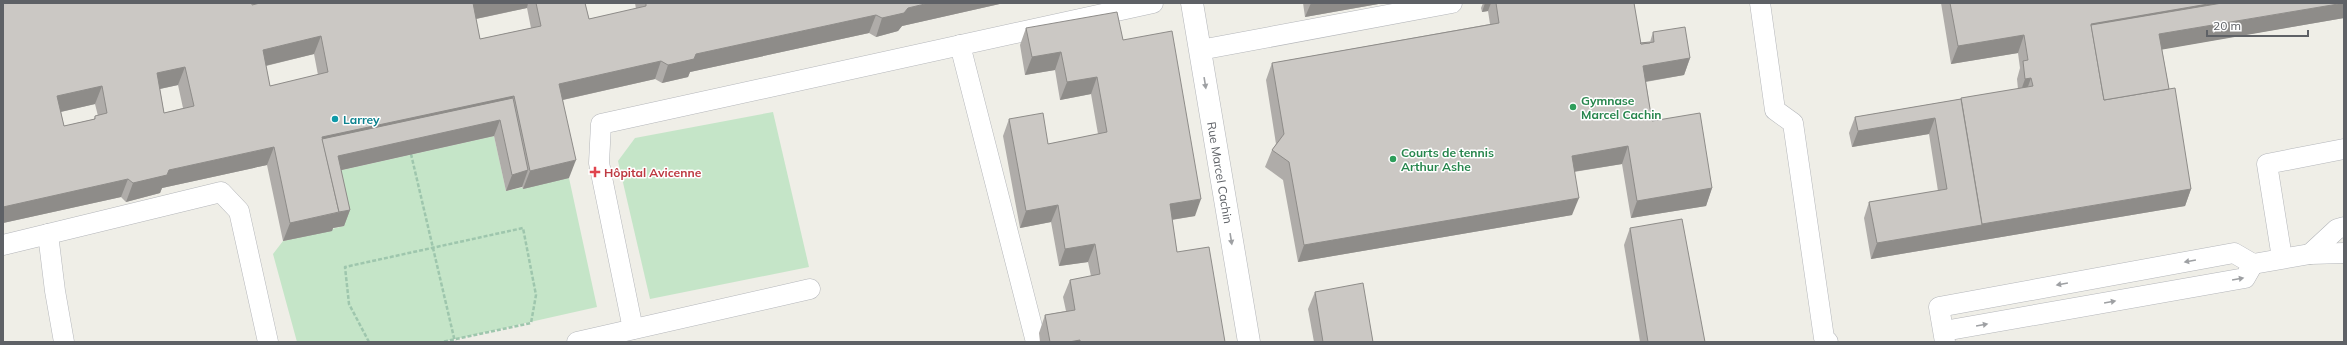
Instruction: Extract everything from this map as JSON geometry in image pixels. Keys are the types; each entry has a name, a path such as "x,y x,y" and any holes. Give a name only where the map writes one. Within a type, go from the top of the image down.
{"street":[{"name":"Rue Marcel Cachin","path":"1192,3 1249,342"}],"lane":[{"path":"1200,50 1452,3"},
{"path":"1760,3 1775,110 1793,123 1824,338 1828,342"},
{"path":"633,329 599,163 600,124 1147,4"},
{"path":"960,45 1036,342"},
{"path":"2282,258 2267,164 2344,149"},
{"path":"3,245 221,192 239,211 268,342"},
{"path":"2310,254 2337,229 2344,227"},
{"path":"48,234 55,291 64,342"},
{"path":"2254,264 2245,278 1944,337 1939,307 2234,253 2254,264 2310,254 2344,253"},
{"path":"577,342 810,288"}],"path":[{"path":"411,154 455,341"},
{"path":"369,342 349,304 345,267 434,249 523,228 536,295 531,323 455,341 442,342"}],"green space":[{"path":"773,112 809,267 650,299 618,161 635,138"},
{"path":"494,136 506,191 569,178 597,307 442,342 297,342 273,254 283,241 344,226 333,172"}],"building":[{"name":"Larrey","path":"3,3 252,3 252,5 260,3 473,3 480,39 541,26 536,3 585,3 589,19 646,6 646,3 929,3 908,8 904,13 882,18 876,15 696,54 694,59 668,65 661,61 559,84 576,160 530,171 514,96 322,137 339,212 290,223 274,147 169,170 167,175 133,183 128,179 3,207","holes":["321,36 328,72 270,86 263,50","185,67 194,106 164,113 157,73","102,86 107,113 95,116 95,119 64,126 57,96"]},
{"path":"1496,3 1634,3 1641,44 1654,42 1653,32 1685,27 1690,58 1643,66 1652,121 1700,113 1712,188 1637,201 1628,146 1572,156 1579,198 1304,245 1289,162 1272,150 1284,134 1272,63 1499,23"},
{"path":"1950,3 2214,3 2091,24 2104,100 2175,88 2191,189 1982,224 1961,98 2033,86 2031,78 2025,79 2023,61 2028,60 2024,35 1958,46"},
{"path":"2222,3 2344,3 2159,34 2169,89 2104,100 2091,25"},
{"path":"1117,12 1123,40 1172,31 1201,199 1170,204 1177,252 1209,247 1225,342 1080,342 1080,340 1069,342 1050,342 1045,315 1075,310 1070,280 1100,274 1095,244 1065,249 1058,205 1026,211 1009,119 1043,113 1048,144 1107,132 1097,77 1067,82 1061,52 1032,57 1026,28"},
{"path":"513,98 528,170 512,175 500,120 338,156 350,210 339,212 322,139"},
{"path":"1961,99 1982,225 1877,243 1869,202 1947,189 1935,118 1858,131 1855,117"},
{"path":"1682,219 1705,342 1648,342 1630,228"},
{"path":"1363,283 1373,342 1323,342 1315,292"}],"place":[{"name":"Gymnase Marcel Cachin","path":"1573,107"},
{"name":"Larrey","path":"335,119"},
{"name":"Courts de tennis Arthur Ashe","path":"1393,159"},
{"name":"Hôpital Avicenne","path":"595,172"}]}
